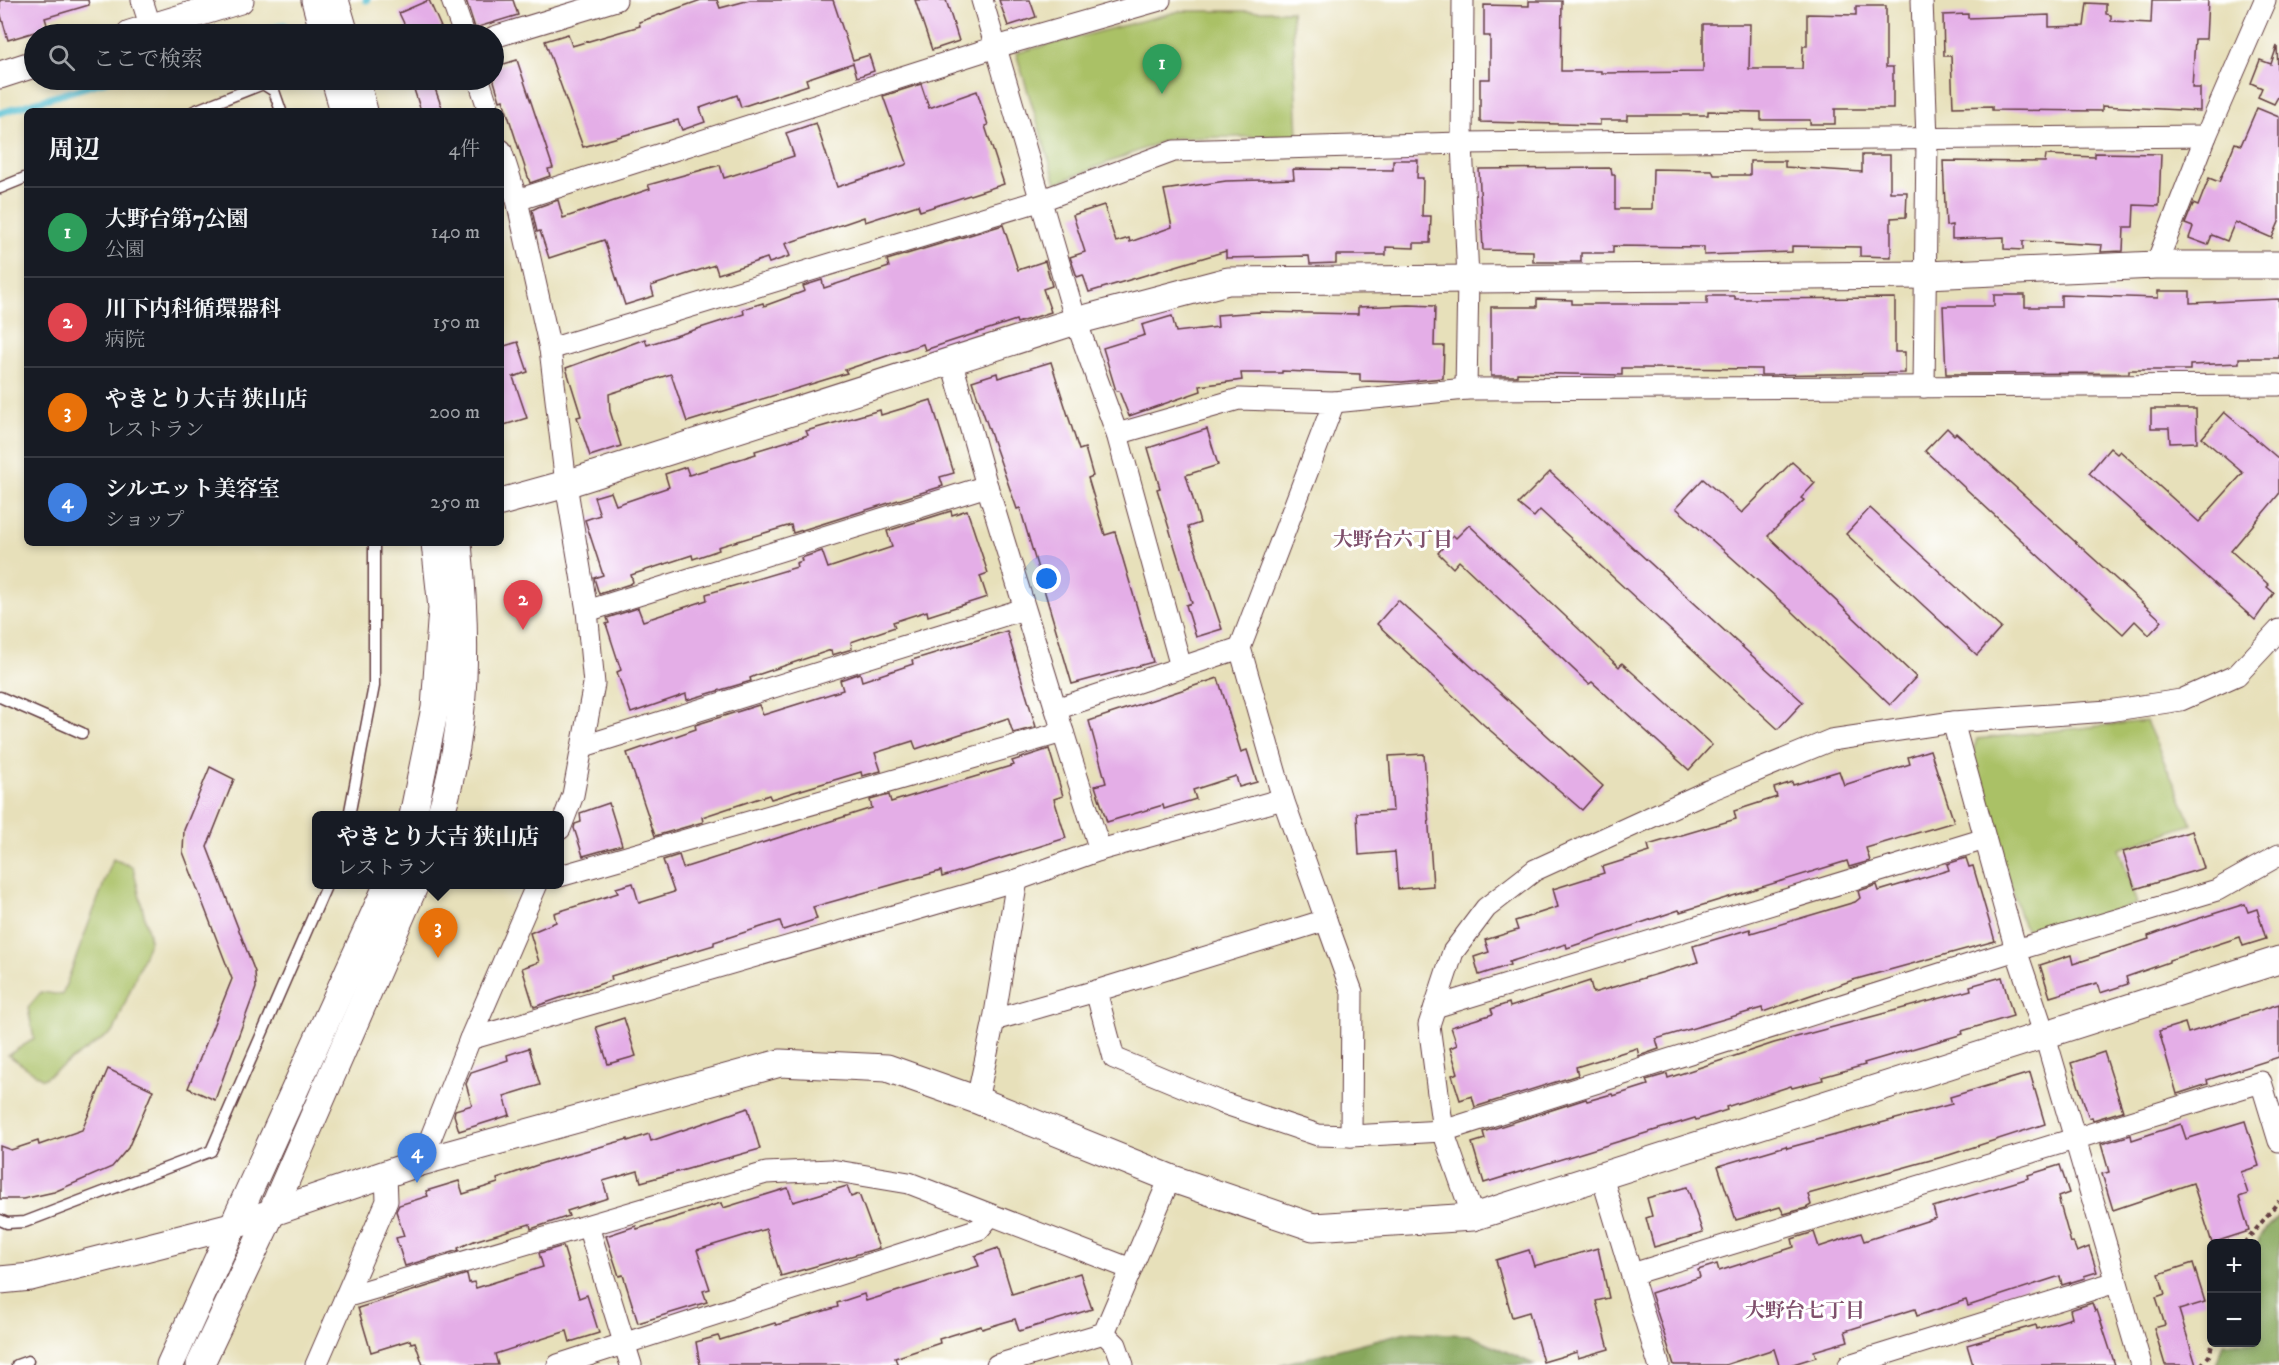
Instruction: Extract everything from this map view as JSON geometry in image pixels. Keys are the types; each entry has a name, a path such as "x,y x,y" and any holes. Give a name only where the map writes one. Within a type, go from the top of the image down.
{"street":[{"path":"140,24 142,0"},
{"path":"163,24 240,0"},
{"path":"315,0 321,24"},
{"path":"335,0 342,24"},
{"path":"452,0 460,24"},
{"path":"504,34 616,0"},
{"path":"982,0 1076,321 1117,434 1181,667"},
{"path":"517,200 996,47 1160,0"},
{"path":"1463,0 1462,142 1468,279 1466,389"},
{"path":"1922,0 1926,140 1924,387"},
{"path":"2156,265 2206,135 2265,0"},
{"path":"0,75 24,67"},
{"path":"338,90 343,108"},
{"path":"359,90 363,108"},
{"path":"482,90 488,108"},
{"path":"550,349 1042,200 1174,150 1462,142 1926,140 2206,135"},
{"path":"504,159 517,200 550,349 566,484 587,610 594,684 584,746 573,795 564,819"},
{"path":"504,501 566,484 952,363 1076,321 1228,281 1926,275 2156,265 2279,265"},
{"path":"952,363 1024,609 1100,850"},
{"path":"1117,434 1239,399 1334,402 1466,389 2279,385"},
{"path":"1334,402 1240,648 1283,799 1352,992 1352,1136"},
{"path":"587,610 987,486"},
{"path":"414,811 435,708 441,608 435,546"},
{"path":"441,811 450,782 461,720 465,618 458,546"},
{"path":"584,746 1024,609"},
{"path":"1473,1218 1443,1131 1429,1025 1453,952 1486,908 1535,870 1708,791 1831,740 1953,722 2108,711 2181,700 2237,675 2279,630"},
{"path":"1056,709 1240,648"},
{"path":"1953,722 2016,950 2045,1036 2141,1365"},
{"path":"564,875 1063,732"},
{"path":"470,1039 1017,880 1100,850 1283,799"},
{"path":"1435,1007 1985,839"},
{"path":"1096,991 1114,1058 1220,1102 1318,1135 1352,1136 1443,1131 2016,950 2217,890 2279,855"},
{"path":"977,1100 994,1020 1017,880"},
{"path":"170,1365 386,889"},
{"path":"200,1365 272,1212 414,889"},
{"path":"421,1162 470,1039 535,889"},
{"path":"994,1020 1326,921"},
{"path":"0,1280 31,1277 235,1225 421,1162 780,1063 887,1068 977,1100 1170,1178 1313,1227 1473,1218 2279,960"},
{"path":"1632,1274 2261,1082 2279,1141"},
{"path":"345,1297 766,1173 831,1170 909,1183 1131,1269"},
{"path":"316,1365 387,1201 386,1175"},
{"path":"1602,1177 1659,1365"},
{"path":"1104,1333 1170,1178"},
{"path":"558,1365 979,1229 991,1215"},
{"path":"588,1226 631,1365"},
{"path":"1853,1364 2116,1282"},
{"path":"998,1365 1104,1333"},
{"path":"1104,1333 1116,1345 1123,1365"}],"lane":[{"path":"202,108 248,90"},
{"path":"272,90 280,108"},
{"path":"0,188 24,178"},
{"path":"350,811 374,686 374,546"},
{"path":"0,697 82,733"},
{"path":"0,1220 7,1223 25,1222 211,1151 325,889"}],"path":[{"path":"2248,1239 2279,1202"},
{"path":"2201,1365 2209,1356 2212,1347"}],"green space":[{"path":"1180,11 1292,11 1298,136 1171,138 1056,183 1016,53"},
{"path":"2146,721 2192,824 2119,849 2137,904 2037,934 2030,933 2023,925 1972,762 1977,739"},
{"path":"113,859 133,867 150,940 114,1031 43,1079 8,1055 34,1039 28,1008 41,992 62,995"},
{"path":"2279,1215 2279,1365 2216,1365 2222,1347 2261,1347 2260,1236"},
{"path":"1406,1332 1469,1335 1536,1365 1279,1365"}],"building":[{"path":"0,0 88,0 89,5 45,18 47,24 24,24 24,35 8,40 0,12"},
{"path":"429,0 440,24 404,24 399,13"},
{"path":"466,0 513,0 518,15 488,24 474,24"},
{"path":"701,0 717,0 720,8 750,0 833,0 853,60 869,55 874,71 857,77 853,63 806,79 808,85 741,107 737,95 700,108 705,122 682,130 678,120 583,147 545,41 568,34 572,46 640,26 639,22"},
{"path":"915,0 946,0 959,41 932,50"},
{"path":"999,0 1030,0 1036,17 1008,26"},
{"path":"2152,0 2208,0 2206,39 2195,39 2192,88 2200,88 2200,111 2102,106 2102,111 1992,110 1992,106 1953,107 1951,56 1944,56 1943,15 1968,14 1968,18 2049,15 2049,27 2084,26 2087,3 2106,4 2106,14 2111,15 2111,21 2151,23"},
{"path":"1529,1 1562,1 1561,71 1601,71 1601,73 1703,72 1703,24 1750,24 1749,69 1802,69 1803,46 1807,46 1807,14 1856,15 1856,6 1886,6 1886,67 1893,67 1893,109 1835,109 1835,124 1810,124 1810,120 1761,120 1761,112 1708,111 1708,115 1627,115 1627,120 1600,120 1600,125 1480,122 1480,79 1490,79 1490,36 1484,36 1484,5 1529,6"},
{"path":"2277,46 2279,95 2274,104 2258,97 2262,88 2251,83 2260,60 2271,64"},
{"path":"517,60 553,168 548,169 550,176 530,183 503,100 500,101 497,90 504,90 504,64"},
{"path":"921,84 929,108 977,91 988,125 985,126 1004,184 920,211 918,205 865,222 864,217 785,244 790,256 769,263 767,258 718,274 715,265 651,286 654,296 625,305 604,240 549,258 540,231 537,232 532,210 538,207 558,200 563,218 650,189 648,185 720,165 724,178 794,156 786,133 816,123 837,187 905,165 907,163 883,96"},
{"path":"414,90 436,90 442,108 420,108"},
{"path":"2257,108 2279,117 2279,222 2272,238 2235,222 2227,241 2212,235 2208,245 2189,238 2193,227 2185,224 2193,204 2198,206 2209,178 2219,182 2235,143 2241,145"},
{"path":"2095,153 2161,154 2159,206 2134,205 2133,227 2124,227 2123,251 2101,252 2102,245 2023,241 2023,250 2004,249 2004,237 1952,239 1952,225 1946,226 1943,161 2045,162 2046,155 2095,157"},
{"path":"1862,155 1890,155 1890,192 1907,192 1906,217 1891,218 1891,257 1860,256 1860,247 1792,246 1792,252 1704,255 1704,247 1613,246 1613,253 1581,253 1581,262 1533,262 1533,251 1483,250 1479,169 1611,168 1612,175 1615,175 1615,209 1652,209 1653,169 1712,170 1714,175 1750,175 1750,161 1785,161 1785,167 1862,172"},
{"path":"1393,160 1418,160 1417,178 1423,178 1422,216 1431,216 1430,243 1414,243 1414,248 1386,247 1386,255 1336,255 1336,263 1310,264 1309,256 1226,258 1226,251 1089,292 1083,275 1077,277 1070,257 1085,252 1073,215 1104,205 1116,242 1129,238 1130,242 1172,227 1164,190 1226,181 1294,179 1293,169 1393,170"},
{"path":"1003,225 1018,270 1045,261 1052,286 1043,289 1051,312 1017,323 1016,320 925,350 923,344 845,370 847,373 687,422 671,374 609,394 610,411 621,446 590,456 577,417 581,416 566,368 645,339 647,345 744,314 743,309 763,303 764,306 805,291 803,286 822,280 824,288 889,267 887,260"},
{"path":"2158,291 2190,291 2190,303 2279,299 2279,358 2239,358 2239,363 2190,365 2190,370 2129,370 2129,373 1946,374 1943,306 1994,306 1994,295 2025,295 2025,307 2061,307 2061,295 2158,298"},
{"path":"1707,296 1735,296 1735,299 1895,298 1895,352 1905,352 1905,373 1761,375 1761,369 1622,368 1622,375 1517,373 1517,376 1491,376 1491,307 1537,307 1537,299 1572,300 1572,304 1707,304"},
{"path":"1435,306 1434,346 1444,346 1443,378 1402,382 1360,381 1360,374 1282,371 1282,373 1241,373 1242,380 1200,386 1201,391 1129,416 1119,391 1116,391 1103,348 1145,335 1142,325 1172,316 1176,332 1218,327 1217,315 1259,312 1358,314 1358,307"},
{"path":"518,342 528,372 513,377 527,418 504,425 504,346"},
{"path":"1051,362 1079,450 1085,448 1093,476 1088,478 1105,535 1115,532 1153,662 1072,684 1020,508 1017,509 972,381 997,373 998,378"},
{"path":"931,400 954,473 940,477 943,486 793,533 791,525 718,547 719,550 693,559 692,555 631,575 633,582 630,584 599,594 594,578 603,575 585,520 600,515 594,497 611,492 616,505 669,487 665,474 686,467 689,475 808,435 806,431 880,410 881,415"},
{"path":"2151,409 2196,409 2197,442 2170,443 2169,428 2151,428"},
{"path":"2224,412 2279,459 2279,494 2231,551 2269,585 2267,587 2274,593 2255,620 2089,473 2110,448 2117,454 2120,451 2199,522 2243,473 2202,438"},
{"path":"1947,428 1954,435 1956,433 2162,621 2149,635 2135,621 2123,634 1925,451"},
{"path":"1207,429 1218,465 1186,475 1200,523 1188,527 1222,629 1196,637 1186,605 1192,603 1157,489 1160,488 1148,448"},
{"path":"1792,462 1815,483 1801,498 1804,500 1768,536 1916,677 1890,705 1793,612 1676,508 1703,479 1742,513"},
{"path":"1550,472 1803,702 1778,729 1540,510 1534,517 1518,504"},
{"path":"1870,508 2001,628 1977,655 1846,534"},
{"path":"967,510 988,573 980,576 987,597 928,616 927,611 893,622 895,627 851,642 852,649 832,655 831,650 757,675 750,678 751,681 687,700 686,694 631,713 617,672 621,670 606,624 609,623 607,618 638,608 643,621 707,600 706,594 797,567 796,563 802,561 801,558 822,551 828,568 892,547 887,531 951,511 952,515"},
{"path":"1469,525 1619,667 1622,663 1712,745 1689,770 1592,682 1589,684 1459,561 1453,568 1438,553 1453,535 1456,538"},
{"path":"1398,600 1603,786 1582,810 1484,725 1377,624"},
{"path":"1007,631 1036,727 1013,733 1008,718 916,749 913,741 875,753 881,771 862,776 861,772 771,799 769,795 702,817 703,822 655,836 627,753 696,729 695,725 759,705 763,715 843,690 840,680 860,673 862,681 913,664 912,660"},
{"path":"1218,678 1241,752 1247,750 1257,782 1239,787 1236,776 1193,790 1196,799 1164,809 1163,805 1107,822 1095,786 1106,783 1089,721"},
{"path":"1049,749 1063,796 1054,799 1066,838 942,877 941,871 813,907 817,919 783,930 780,921 714,942 714,945 611,976 612,980 534,1007 522,968 539,962 530,933 556,922 554,913 618,893 616,888 633,883 639,903 674,892 663,860 679,855 683,868 872,808 870,800 889,795 891,802 1014,765 1012,761"},
{"path":"1930,750 1954,822 1866,848 1870,861 1849,867 1847,861 1680,912 1679,910 1567,948 1566,944 1509,962 1510,965 1479,975 1474,957 1489,952 1485,940 1518,930 1515,921 1558,907 1553,889 1604,873 1602,867 1650,852 1648,845 1736,819 1734,811 1777,797 1774,788 1792,782 1793,785 1839,771 1844,785 1910,764 1908,757"},
{"path":"1424,754 1433,886 1398,889 1395,852 1359,855 1357,813 1393,811 1389,756"},
{"path":"210,767 234,779 207,847 255,972 256,988 215,1100 188,1088 232,979 183,852 184,830"},
{"path":"609,803 622,845 583,856 574,828 575,824 581,822 580,813"},
{"path":"2192,831 2204,868 2135,889 2123,852"},
{"path":"1966,858 1969,867 1973,866 1995,941 1853,980 1763,1012 1762,1008 1656,1039 1659,1049 1639,1056 1637,1048 1576,1067 1578,1075 1475,1107 1472,1096 1460,1100 1452,1075 1458,1073 1450,1048 1457,1045 1451,1027 1493,1014 1491,1009 1509,1003 1510,1007 1590,981 1593,993 1698,962 1693,946 1750,929 1751,933 1855,902 1860,898 1858,891 1877,885 1879,891 1949,870 1947,864"},
{"path":"2245,904 2248,912 2257,909 2266,939 2243,946 2240,937 2169,960 2169,962 2126,977 2128,984 2100,993 2097,983 2050,997 2040,965 2071,955 2073,964 2149,939 2148,936 2181,924"},
{"path":"2002,977 2013,1016 1962,1031 1963,1034 1822,1077 1823,1080 1792,1088 1791,1086 1726,1107 1727,1110 1696,1120 1695,1118 1484,1183 1472,1143 1485,1139 1483,1132 1586,1099 1587,1101 1612,1094 1613,1096 1648,1085 1646,1080 1667,1074 1668,1078 1774,1043 1971,990 1970,986"},
{"path":"2279,1004 2279,1057 2207,1080 2208,1084 2177,1094 2159,1031 2185,1023 2188,1033"},
{"path":"624,1018 636,1056 608,1064 596,1027"},
{"path":"529,1048 540,1085 504,1096 510,1115 459,1131 454,1115 455,1110 472,1105 466,1084 471,1072 508,1060 507,1055"},
{"path":"2104,1052 2123,1111 2093,1120 2092,1117 2089,1118 2071,1063"},
{"path":"108,1069 153,1090 128,1148 112,1167 54,1192 23,1199 0,1199 0,1146 11,1150 38,1141 39,1145 82,1130"},
{"path":"2030,1073 2045,1124 1949,1155 1808,1194 1811,1205 1806,1208 1784,1214 1780,1207 1736,1220 1718,1166 1786,1146 1787,1148 1952,1104 1950,1097"},
{"path":"748,1108 760,1149 641,1182 638,1171 603,1181 608,1198 567,1211 569,1216 531,1229 530,1224 474,1241 458,1248 459,1250 405,1266 396,1238 404,1236 396,1211 399,1205 428,1196 426,1191 459,1181 463,1194 498,1183 497,1179 546,1162 649,1134 651,1141"},
{"path":"2245,1121 2259,1166 2241,1172 2248,1194 2239,1197 2249,1231 2224,1239 2211,1239 2193,1183 2113,1210 2102,1174 2109,1172 2101,1144 2131,1135 2132,1140 2181,1124 2186,1139"},
{"path":"2060,1165 2069,1193 2058,1197 2071,1243 2073,1242 2077,1252 2089,1247 2097,1272 2062,1285 2060,1276 1968,1306 1966,1300 1917,1316 1915,1309 1845,1331 1848,1341 1814,1351 1816,1357 1790,1365 1779,1365 1774,1349 1725,1365 1674,1365 1651,1293 1700,1277 1698,1270 1717,1264 1719,1271 1794,1247 1792,1239 1814,1232 1819,1247 1861,1233 1864,1241 1936,1218 1933,1207 2029,1178 2028,1175"},
{"path":"847,1186 851,1197 859,1194 879,1248 781,1276 766,1229 697,1250 710,1289 703,1291 707,1302 638,1323 623,1275 619,1276 606,1236 636,1226 637,1229 721,1203 723,1208 788,1188 793,1202"},
{"path":"1687,1187 1703,1233 1654,1247 1646,1218 1652,1216 1647,1198"},
{"path":"563,1246 579,1298 587,1295 599,1333 570,1342 567,1331 495,1354 498,1365 423,1365 415,1342 411,1343 410,1340 371,1352 358,1308 467,1274 469,1283 474,1282 476,1288 543,1267 539,1253"},
{"path":"998,1248 1012,1294 1080,1273 1092,1309 1019,1331 1015,1319 982,1329 981,1326 939,1339 940,1343 895,1358 898,1365 700,1365 696,1342 718,1336 720,1340 775,1323 776,1325 838,1307 837,1303 864,1294 866,1301 979,1266 975,1256"},
{"path":"1598,1248 1609,1298 1596,1301 1609,1349 1578,1358 1577,1352 1543,1362 1529,1312 1512,1317 1496,1260 1529,1250 1534,1266"},
{"path":"2193,1263 2205,1302 2179,1310 2196,1365 2165,1365 2154,1328 2165,1325 2156,1297 2165,1294 2159,1274"},
{"path":"2092,1303 2095,1311 2097,1310 2115,1365 1973,1365 1967,1345 2036,1325 2037,1329 2072,1318 2070,1310"}],"waterway":[{"path":"0,113 76,90"}],"place":[{"name":"大野台第7公園","path":"1162,94"},
{"name":"川下内科循環器科","path":"523,630"},
{"name":"やきとり大吉 狭山店","path":"438,958"},
{"name":"シルエット美容室","path":"417,1183"}],"district":[{"name":"大野台六丁目","path":"1393,540"},
{"name":"大野台七丁目","path":"1805,1311"}]}
